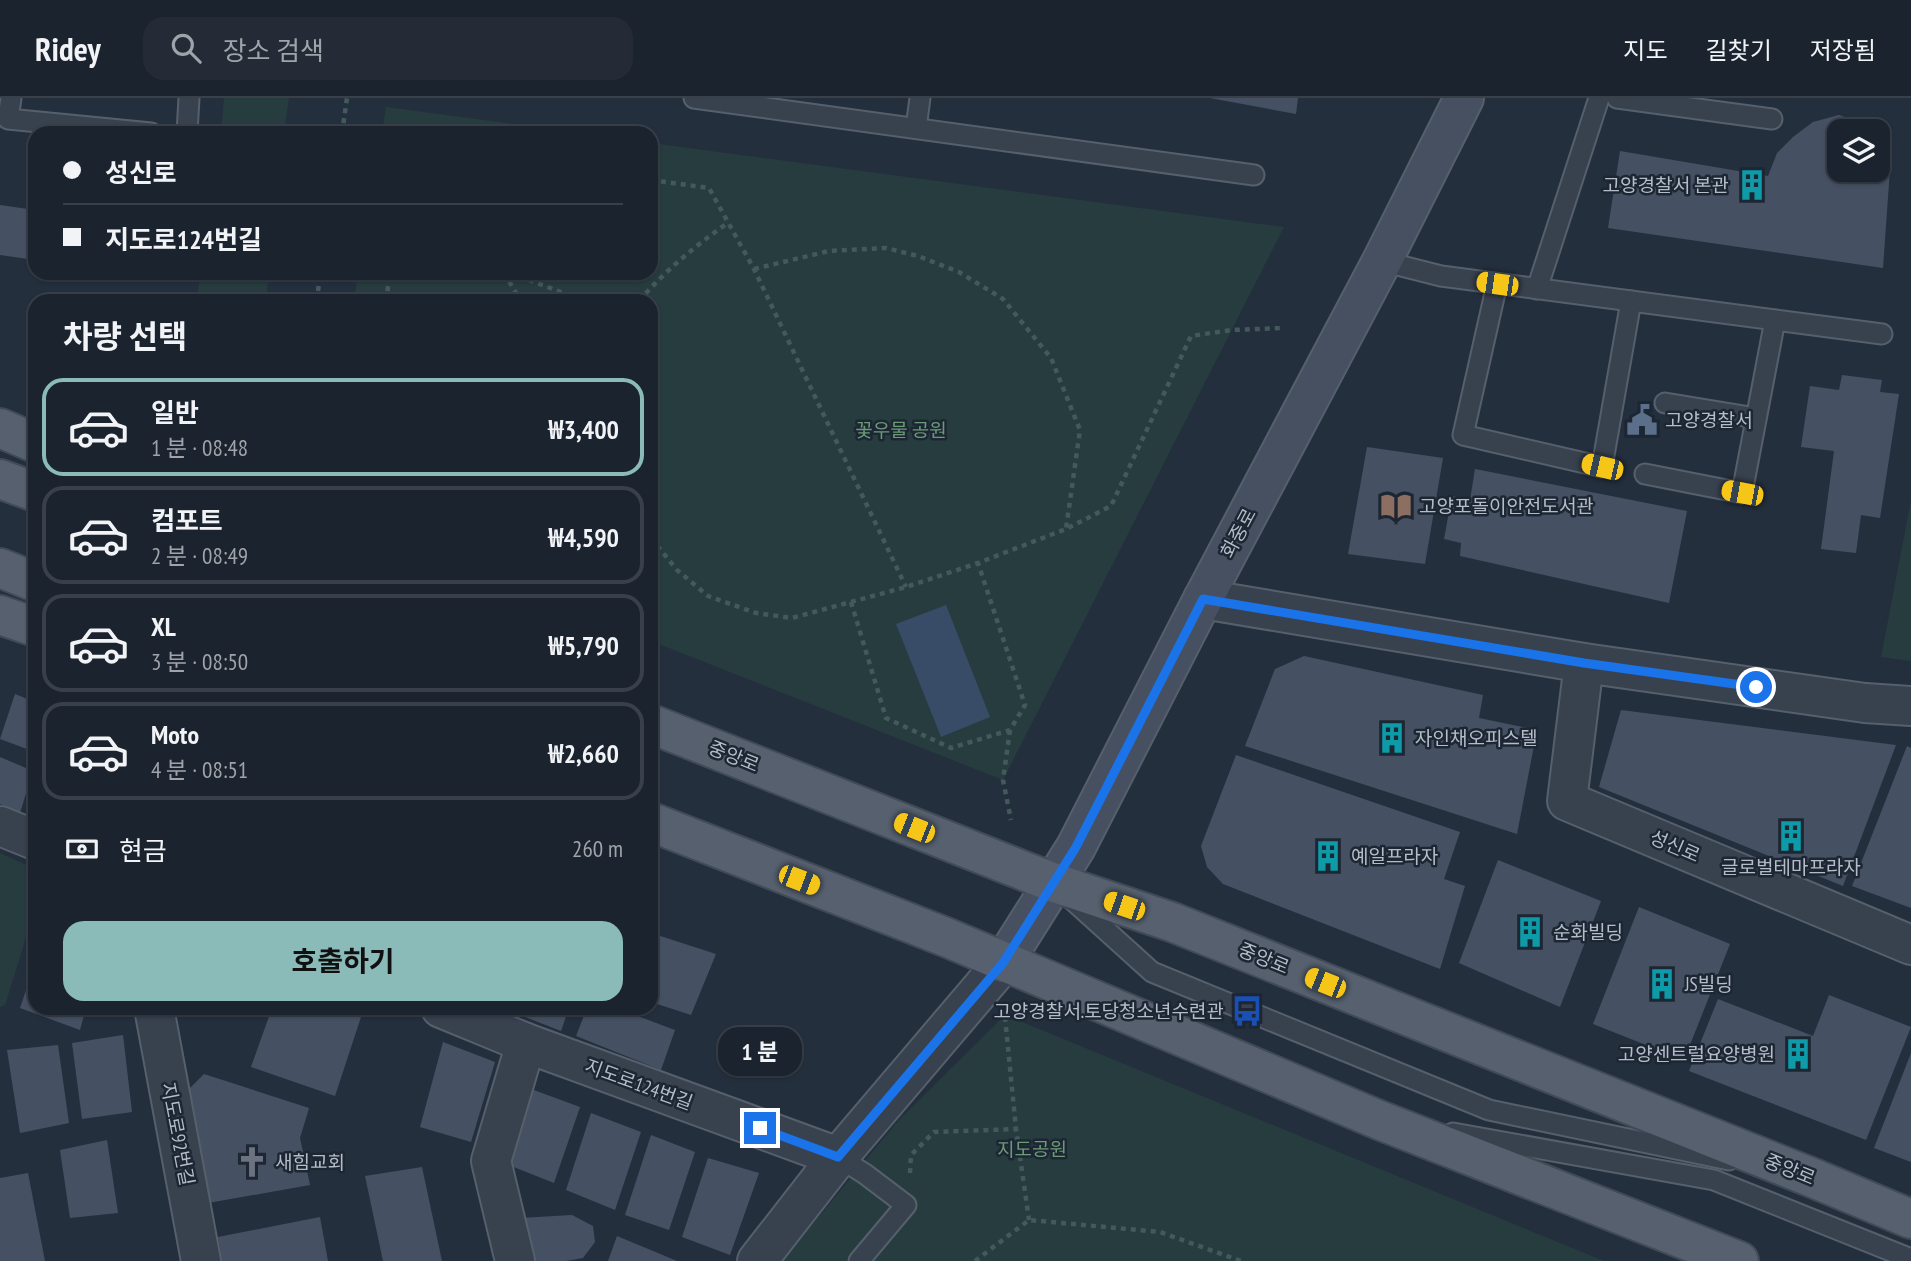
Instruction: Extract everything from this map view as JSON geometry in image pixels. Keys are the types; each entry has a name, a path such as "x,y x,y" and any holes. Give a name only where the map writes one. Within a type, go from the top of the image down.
{"main road":[{"name":"화중로","path":"1003,963 1076,847 1203,599 1382,261 1464,98"},
{"path":"0,428 28,440"},
{"path":"0,479 28,489"},
{"path":"0,568 28,579"},
{"path":"0,615 28,625"},
{"name":"중앙로","path":"658,726 1052,882 1172,922 1911,1219"},
{"path":"658,825 948,938 1379,1120 1739,1261"}],"street":[{"path":"1203,599 1584,663 1865,703 1911,706"},
{"name":"성신로","path":"1584,663 1567,801 1911,945"},
{"path":"0,826 28,838"},
{"path":"757,1261 838,1157 1003,963"},
{"name":"지도로92번길","path":"155,1015 201,1261"},
{"name":"지도로124번길","path":"458,1015 526,1043 838,1157"},
{"path":"515,1261 491,1161 526,1043"}],"lane":[{"path":"11,98 8,119 80,126"},
{"path":"187,126 189,98"},
{"path":"694,98 1254,175"},
{"path":"916,128 920,98"},
{"path":"1536,289 1599,98"},
{"path":"1617,98 1772,119"},
{"path":"1382,261 1441,276 1882,334"},
{"path":"1497,284 1463,435 1602,467 1632,301"},
{"path":"1645,474 1742,493 1775,320"},
{"path":"1665,403 1756,418"},
{"path":"1052,882 1152,972 1489,1111 1813,1178"},
{"path":"1379,1120 1714,1180 1911,1259"},
{"path":"838,1157 906,1205 859,1261"}],"path":[{"path":"343,126 347,98"},
{"path":"658,181 709,187 754,269 906,587"},
{"path":"646,294 673,265 729,222"},
{"path":"754,269 829,251 886,248 918,256 959,272 1003,299 1051,358 1080,430 1066,529"},
{"path":"529,280 566,294"},
{"path":"658,547 677,570 708,597 756,613 792,618 906,587 978,563 1066,529 1111,506 1191,336 1231,330 1283,328"},
{"path":"978,563 1025,705 1010,730 1003,780 1010,820"},
{"path":"851,602 886,718 951,748 1010,730"},
{"path":"1006,1006 1016,1129 1029,1220"},
{"path":"906,1205 911,1155 934,1132 1016,1129"},
{"path":"975,1261 1029,1220 1160,1232 1241,1261"}],"green space":[{"path":"224,98 289,98 285,126 222,126"},
{"path":"386,107 528,126 383,126"},
{"name":"꽃우물 공원","path":"658,144 1284,227 1003,780 658,644 658,294 355,294 357,280 658,280"},
{"path":"199,280 268,280 267,294 198,294"},
{"path":"1911,500 1911,661 1881,657"},
{"path":"0,853 28,866 28,931 5,1005 0,1007"},
{"name":"지도공원","path":"1005,1015 1604,1261 782,1261 898,1121"}],"water":[{"path":"946,605 990,717 941,737 896,624"}],"building":[{"path":"1210,98 1298,98 1296,114"},
{"name":"고양경찰서 본관","path":"1839,115 1851,119 1827,119 1827,182 1889,182 1883,268 1608,228 1620,151 1768,176 1777,153 1813,122"},
{"path":"0,205 28,209 28,259 0,255"},
{"path":"1842,375 1882,380 1880,392 1899,394 1880,518 1861,515 1856,553 1821,549 1834,451 1801,447 1810,386 1839,390"},
{"name":"고양포돌이안전도서관","path":"1367,447 1443,458 1425,564 1348,554"},
{"path":"1475,469 1687,511 1669,603 1460,556 1461,543 1444,539 1452,496 1470,500"},
{"name":"자인채오피스텔","path":"1304,656 1483,695 1479,718 1537,730 1517,834 1245,746 1275,669"},
{"path":"15,694 28,699 28,749 0,739"},
{"name":"글로벌테마프라자","path":"1621,710 1896,745 1843,886 1599,787"},
{"path":"1907,746 1911,748 1911,908 1852,886"},
{"name":"예일프라자","path":"1236,755 1460,832 1444,879 1465,886 1440,969 1223,884 1207,867 1201,846"},
{"path":"0,757 28,769 28,787 20,813 0,804"},
{"name":"순화빌딩","path":"1498,860 1601,901 1560,1007 1459,963"},
{"name":"JS빌딩","path":"1639,907 1730,944 1684,1060 1593,1024"},
{"path":"658,935 716,954 691,1015 658,1004"},
{"path":"28,984 28,1011 20,1008"},
{"name":"고양센트럴요양병원","path":"1829,995 1911,1027 1866,1140 1689,1071 1718,999 1813,1036"},
{"path":"39,1015 84,1015 80,1030"},
{"path":"270,1015 362,1015 335,1096 251,1067"},
{"path":"520,1015 567,1015 561,1031"},
{"path":"584,1015 635,1015 675,1030 661,1070 576,1036"},
{"path":"123,1035 132,1112 82,1119 72,1043"},
{"path":"443,1042 495,1062 471,1142 420,1127"},
{"path":"58,1045 69,1123 20,1133 7,1050"},
{"path":"1911,1053 1911,1162 1874,1148"},
{"name":"새힘교회","path":"204,1074 309,1108 300,1138 310,1185 208,1203 185,1093"},
{"path":"531,1089 580,1107 554,1183 506,1164"},
{"path":"591,1113 641,1132 615,1210 566,1190"},
{"path":"651,1135 695,1152 669,1230 625,1215"},
{"path":"107,1140 118,1213 70,1218 60,1150"},
{"path":"708,1158 759,1173 730,1255 682,1237"},
{"path":"422,1167 442,1261 383,1261 365,1176"},
{"path":"28,1173 45,1261 0,1261 0,1178"},
{"path":"572,1215 593,1226 595,1242 583,1258 530,1261 520,1218"},
{"path":"320,1217 328,1261 222,1261 218,1237"},
{"path":"617,1236 677,1261 608,1261"}],"place":[{"name":"고양경찰서 본관","path":"1752,185"},
{"name":"고양경찰서","path":"1642,420"},
{"name":"고양포돌이안전도서관","path":"1396,506"},
{"name":"자인채오피스텔","path":"1392,738"},
{"name":"글로벌테마프라자","path":"1791,836"},
{"name":"예일프라자","path":"1328,856"},
{"name":"순화빌딩","path":"1530,932"},
{"name":"JS빌딩","path":"1662,984"},
{"name":"고양경찰서.토당청소년수련관","path":"1247,1011"},
{"name":"고양센트럴요양병원","path":"1798,1054"},
{"name":"새힘교회","path":"252,1162"}],"route":[{"path":"760,1128 838,1157 1003,963 1076,847 1203,599 1584,663 1756,687"}]}
